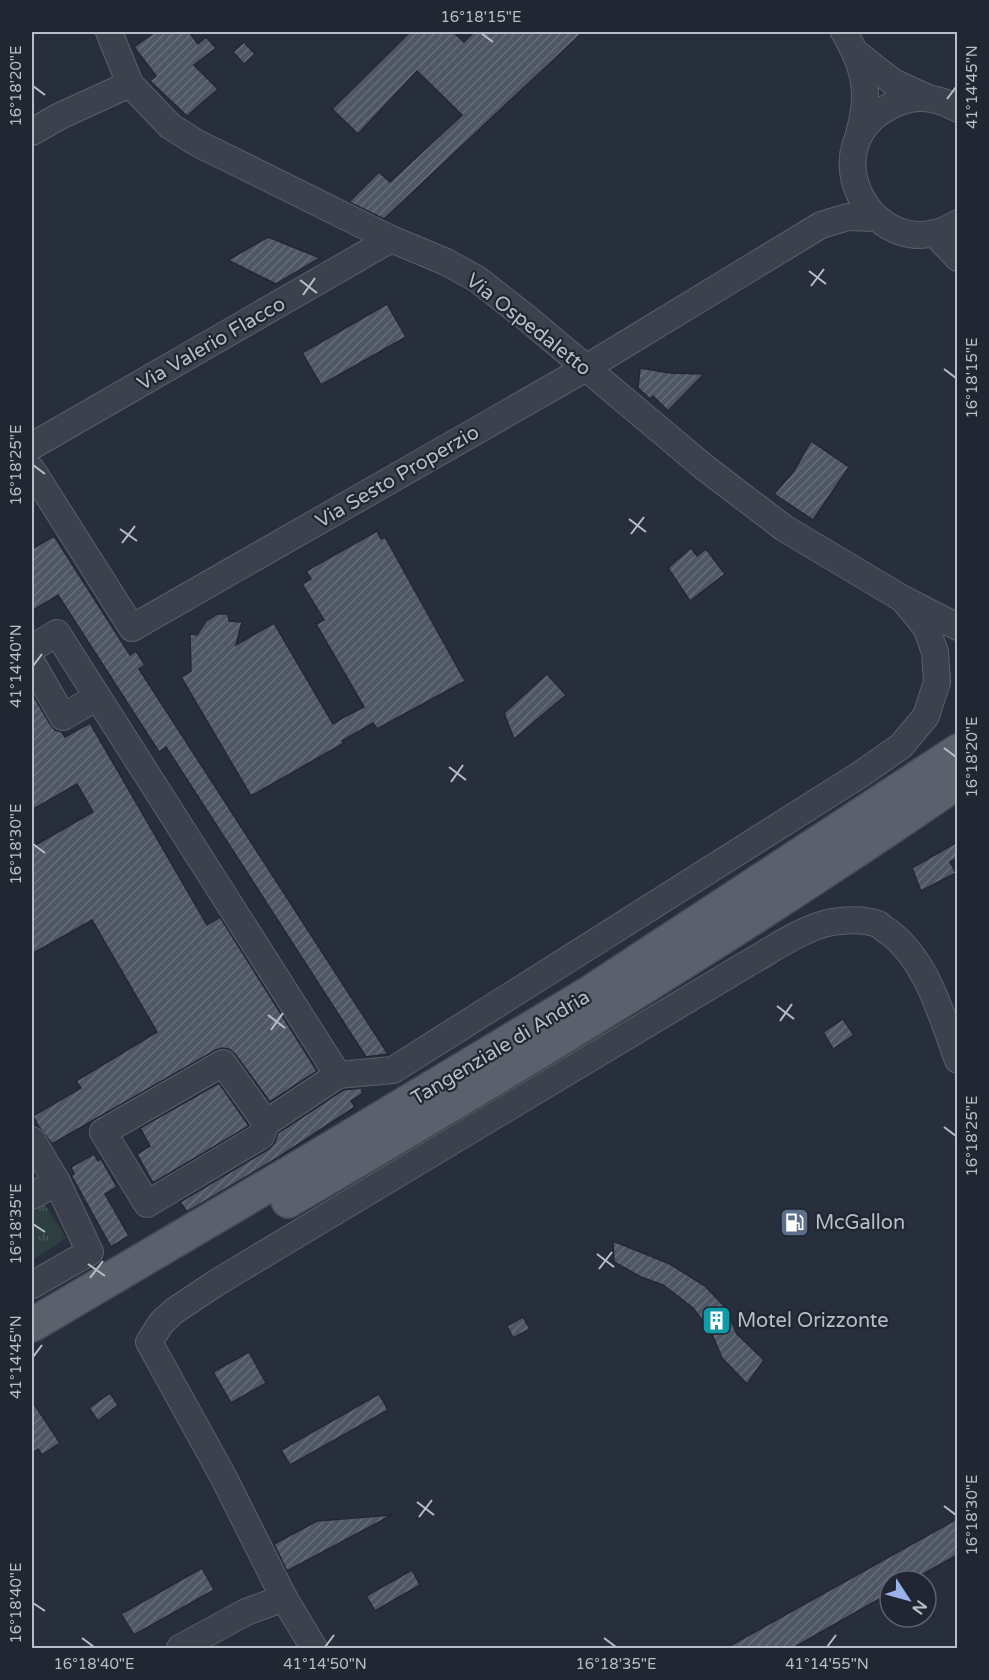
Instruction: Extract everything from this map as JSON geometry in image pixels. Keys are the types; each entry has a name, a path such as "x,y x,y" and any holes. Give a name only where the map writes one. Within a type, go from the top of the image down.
{"main road":[{"name":"Tangenziale di Andria","path":"32,1325 586,995 957,751"},
{"name":"Tangenziale di Andria","path":"32,1349 418,1125 648,983 871,841 957,782"}],"street":[{"name":"Via Ospedaletto","path":"109,32 130,84 170,126 197,143 477,279 704,467 784,528 903,599 957,627"},
{"path":"850,42 892,82 947,104"},
{"path":"850,42 866,92 866,103 852,161 854,182 862,202 875,218 893,229 914,234 934,233 957,223"},
{"path":"32,132 60,116 130,84"},
{"path":"857,140 868,122 884,108 905,99 947,104"},
{"name":"Via Sesto Properzio","path":"821,225 854,182"},
{"name":"Via Sesto Properzio","path":"32,471 132,628 586,368 821,225 848,217 875,218"},
{"path":"934,233 957,258"},
{"name":"Via Valerio Flacco","path":"32,446 391,239"},
{"path":"266,1124 223,1063 103,1132 147,1204 261,1136 266,1124 338,1075 393,1070 861,774 901,746 926,716 937,682 935,652 926,627 903,599"},
{"path":"32,648 57,633 338,1075"},
{"path":"32,663 63,717 97,698"},
{"path":"314,1648 284,1598 224,1478 150,1342 162,1322 174,1311 216,1283 745,964 831,922 859,921 878,924 901,941 917,961 937,1002 957,1060"},
{"path":"32,1140 57,1182 90,1252 32,1285"},
{"path":"32,1196 57,1182"},
{"path":"180,1648 246,1612 284,1598"}],"green space":[{"path":"45,1205 66,1238 32,1260 32,1212"}],"building":[{"path":"155,32 189,32 198,44 206,37 216,48 194,65 218,89 187,116 150,81 156,76 134,47"},
{"path":"410,32 453,32 464,42 474,32 583,32 384,219 349,202 379,172 390,182 462,115 417,71 358,134 332,109"},
{"path":"244,42 255,54 244,64 233,52"},
{"path":"268,237 320,258 276,284 228,260"},
{"path":"387,304 406,337 321,385 302,353"},
{"path":"640,368 670,373 704,374 668,411 653,396 650,399 638,388"},
{"path":"811,441 849,467 813,520 774,494 794,471"},
{"path":"377,531 381,539 385,537 465,681 377,729 373,723 342,741 344,743 251,796 181,677 191,671 190,634 197,635 206,621 217,614 228,614 229,621 242,622 236,645 274,623 333,724 364,707 316,624 324,620 302,584 311,579 306,571"},
{"path":"54,536 130,655 136,651 145,665 139,669 388,1054 366,1057 166,747 159,752 58,595 32,611 32,549"},
{"path":"691,548 697,556 706,549 725,574 690,601 668,568"},
{"path":"547,674 566,695 514,739 504,713"},
{"path":"32,693 50,724 55,730 62,732 65,737 90,723 207,925 220,917 317,1071 270,1102 235,1054 229,1049 222,1048 52,1144 39,1127 33,1116 81,1088 76,1081 157,1032 92,920 32,954 32,847 93,812 77,784 32,810"},
{"path":"957,842 957,858 950,862 956,873 921,891 912,868"},
{"path":"843,1019 854,1035 833,1049 823,1032"},
{"path":"219,1083 249,1126 153,1183 137,1154 150,1146 140,1128"},
{"path":"362,1088 362,1094 351,1101 355,1107 279,1157 187,1212 180,1202 269,1149 278,1133 343,1090"},
{"path":"94,1154 98,1161 101,1159 117,1187 105,1194 129,1236 111,1247 71,1175 74,1174 71,1167"},
{"name":"Motel Orizzonte","path":"613,1241 670,1264 705,1286 725,1307 737,1334 764,1360 747,1384 722,1358 711,1332 693,1308 663,1285 641,1277 614,1262"},
{"path":"523,1317 530,1329 513,1338 507,1326"},
{"path":"249,1352 266,1383 231,1403 213,1372"},
{"path":"110,1393 118,1405 98,1421 89,1408"},
{"path":"379,1394 388,1410 290,1465 281,1450"},
{"path":"32,1401 60,1443 42,1455 38,1449 32,1453"},
{"path":"392,1515 287,1571 274,1544 317,1521"},
{"path":"957,1519 957,1555 932,1569 878,1569 878,1600 793,1648 726,1648"},
{"path":"202,1568 214,1590 134,1635 121,1614"},
{"path":"412,1570 420,1585 375,1611 366,1596"}],"place":[{"name":"McGallon","path":"794,1222"},
{"name":"Motel Orizzonte","path":"716,1320"}]}
